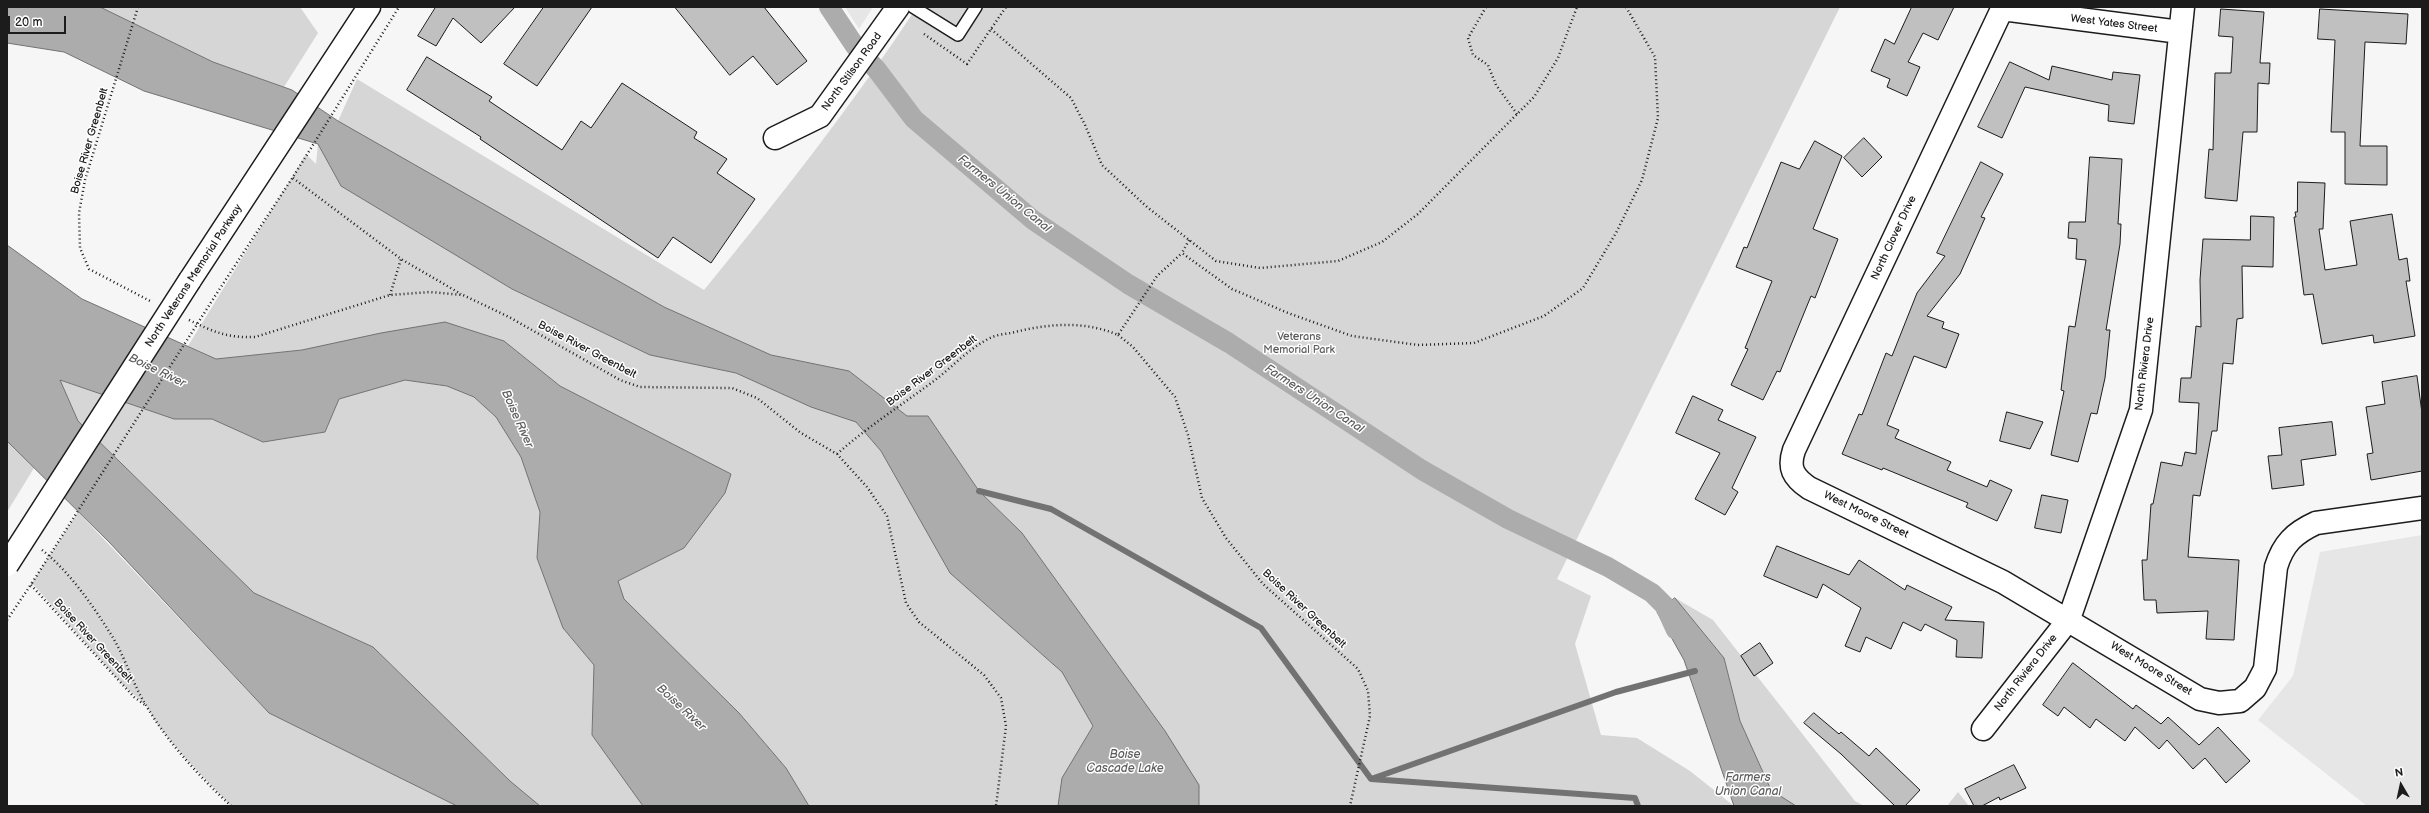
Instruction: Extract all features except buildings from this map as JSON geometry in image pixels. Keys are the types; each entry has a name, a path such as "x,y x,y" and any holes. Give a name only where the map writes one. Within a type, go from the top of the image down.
{"street":[{"name":"North Veterans Memorial Parkway","path":"7,565 190,280 369,7"},
{"name":"North Riviera Drive","path":"1983,729 2069,619 2141,410 2183,7"},
{"name":"West Yates Street","path":"2002,8 2180,32"},
{"name":"North Clover Drive","path":"1792,471 1790,461 1794,450 2002,8"},
{"name":"North Stilson Road","path":"775,138 820,116 894,14"},
{"name":"West Moore Street","path":"1792,471 1797,480 1808,488 2003,582 2069,619 2200,699 2219,704 2240,701 2255,688 2265,669 2276,567 2280,552 2289,538 2301,529 2316,523 2422,508"}],"lane":[{"path":"914,7 958,35 976,7"}],"path":[{"name":"Boise River Greenbelt","path":"138,7 93,157 79,213 80,248 89,269 157,305"},
{"path":"7,620 32,584 217,293 293,177 399,7"},
{"path":"1486,7 1468,38 1473,55 1488,65 1496,84 1517,114"},
{"path":"991,29 1071,98 1085,125 1102,165 1147,207 1216,261 1260,268 1338,261 1382,242 1418,214 1534,98 1558,58 1577,7"},
{"path":"1182,253 1232,289 1288,313 1352,336 1418,345 1474,343 1544,316 1583,288 1616,233 1642,180 1658,118 1655,57 1626,7"},
{"path":"293,177 402,259 463,296"},
{"path":"1118,334 1157,276 1182,253 1189,240"},
{"path":"390,295 402,259"},
{"name":"Boise River Greenbelt","path":"184,318 218,334 235,338 255,337 390,295 430,292 463,296 509,317 620,380 640,387 732,388 757,398 801,432 837,454 867,487 887,516 906,603 919,622 984,675 1001,698 1006,726 996,806"},
{"name":"Boise River Greenbelt","path":"837,454 856,437 935,381 974,348 991,337 1032,327 1074,324 1106,329 1118,334 1133,347 1175,397 1188,435 1202,498 1226,538 1262,584 1358,669 1368,691 1370,716 1350,806"},
{"name":"Boise River Greenbelt","path":"37,546 55,560 72,580 112,637 157,724 185,758 232,806"},
{"name":"Boise River Greenbelt","path":"32,584 134,697 146,705"}],"shaded area":[{"path":"845,7 873,7 859,29"},
{"path":"2422,535 2422,806 2367,806 2258,720 2293,676 2320,552"}],"green space":[{"path":"100,7 300,7 318,33 284,87 213,62"},
{"name":"Veterans Memorial Park","path":"917,7 1840,7 1557,579 1591,596 1575,644 1601,735 1637,738 1690,771 1734,806 809,806 786,768 739,713 623,599 618,581 684,548 731,474 560,386 504,341 302,350 216,359 188,346 306,154 316,164 318,144 341,186 512,289 650,355 736,373 811,407 856,422 881,451 950,573 1062,672 1093,726 1070,765 1165,731 1022,533 979,491 928,416 907,416 849,371 771,355 664,307 335,139 338,121 357,79 704,290 760,221 841,116"},
{"path":"59,380 174,419 212,419 263,442 325,432 339,399 405,380 447,386 474,397 496,417 521,457 540,512 537,558 563,628 594,665 592,735 643,806 540,806 510,781 373,647 254,593 78,421"},
{"path":"7,441 34,468 7,512"},
{"path":"78,512 269,713 457,806 231,806 185,758 157,724 146,705 123,685 32,583"},
{"path":"1675,598 1713,620 1855,801 1864,806 1796,806 1771,790 1740,721 1724,658"},
{"path":"1958,792 1969,806 1947,806"}],"water":[{"name":"Boise Cascade Lake","path":"7,7 100,7 213,62 292,90 338,121 664,307 771,355 849,371 907,416 928,416 979,491 1022,533 1165,731 1199,785 1199,806 1058,806 1062,778 1093,726 1062,672 950,573 881,451 856,422 811,407 736,373 650,355 512,289 341,186 318,144 144,91 64,52 7,43"},
{"name":"Boise River","path":"7,245 82,299 216,359 302,350 381,333 445,322 504,341 560,386 731,474 725,493 684,548 618,581 624,599 739,713 786,768 809,806 643,806 592,735 594,665 563,628 537,558 540,512 521,457 496,417 474,397 447,386 405,380 339,399 325,432 263,442 212,419 174,419 60,380 78,421 254,593 373,647 510,781 540,806 457,806 269,713 109,542 7,441"},
{"name":"Farmers Union Canal","path":"1675,598 1724,658 1740,721 1771,790 1796,806 1734,806 1684,660 1657,612"}],"waterway":[{"name":"Farmers Union Canal","path":"829,7 855,46 877,70 914,119 1033,220 1128,284 1229,343 1422,470 1508,519 1608,567 1652,593 1665,606 1676,630"},
{"path":"979,491 1051,509 1261,628 1371,779 1635,798 1638,806"},
{"path":"1374,778 1616,692 1695,671"}]}
